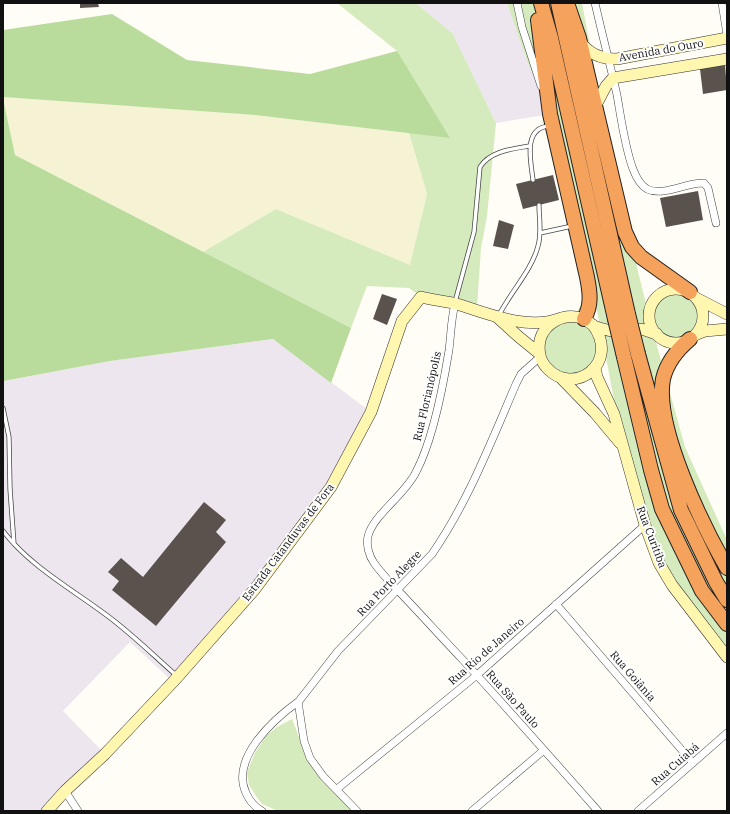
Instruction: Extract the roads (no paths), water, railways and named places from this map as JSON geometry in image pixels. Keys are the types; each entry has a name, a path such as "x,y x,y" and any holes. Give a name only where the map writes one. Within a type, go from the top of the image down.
{"highway":[{"path":"535,3 552,120 590,294 588,322"},
{"path":"541,3 551,38 651,470 662,509 702,591 727,624"},
{"path":"558,3 628,314 681,510 716,582 727,600"},
{"path":"567,3 579,38 625,232 632,247 641,257 693,295"},
{"path":"692,337 677,351 667,367 662,389 662,404 672,443 694,502 711,540 727,568"}],"street":[{"path":"517,3 522,27 552,120"},
{"path":"595,3 633,169 641,184 649,190 665,191 696,183 704,184 708,188 716,223"},
{"path":"722,3 727,36"},
{"name":"Avenida do Ouro","path":"579,38 583,46 589,51 600,58 609,59 727,36"},
{"name":"Avenida do Ouro","path":"595,108 606,86 613,78 727,59"},
{"path":"640,328 651,305 659,295 667,290 682,290 727,314"},
{"path":"692,337 700,326 703,314 700,303 693,295"},
{"name":"Estrada Catanduvas de Fora","path":"47,811 64,790 105,754 178,677 255,589 330,487 371,412 402,320 420,297 455,304 498,318"},
{"name":"Rua Florianópolis","path":"367,546 368,537 372,528 380,516 406,489 416,472 426,447 437,411 449,350 455,304"},
{"path":"651,305 649,317 652,328 656,334"},
{"path":"498,318 543,323 568,316 588,322 640,328 672,342 681,342 705,331 727,329"},
{"path":"498,318 540,355 546,367 553,374 561,378 595,413 623,447"},
{"path":"540,355 540,339 545,330 552,323 561,318"},
{"path":"588,322 599,334 602,344 602,355"},
{"path":"561,378 579,378 588,374 599,362 617,325"},
{"name":"Rua Porto Alegre","path":"262,811 249,800 243,787 242,773 251,748 286,710 299,701 338,651 432,554 444,537 476,478 521,374 540,355"},
{"name":"Rua Curitiba","path":"594,368 614,414 645,525 659,563 672,585 727,657"},
{"name":"Rua Rio de Janeiro","path":"337,789 477,675 645,525"},
{"name":"Rua São Paulo","path":"367,546 373,562 477,675 598,811"},
{"name":"Rua Goiânia","path":"556,604 693,763"},
{"path":"299,701 306,751 315,766 357,811"},
{"name":"Rua Cuiabá","path":"638,811 727,733"},
{"path":"472,811 544,750"},
{"path":"64,790 78,811"}],"lane":[{"path":"533,180 529,146 531,139 539,129 552,120"},
{"path":"455,304 474,232 480,167 484,160 506,150 529,146"},
{"path":"498,318 507,301 528,270 538,246 540,234 539,205"},
{"path":"540,234 576,225"},
{"path":"3,408 9,437 10,489 14,545"},
{"path":"3,531 14,545 44,570 107,615 178,677"}]}
